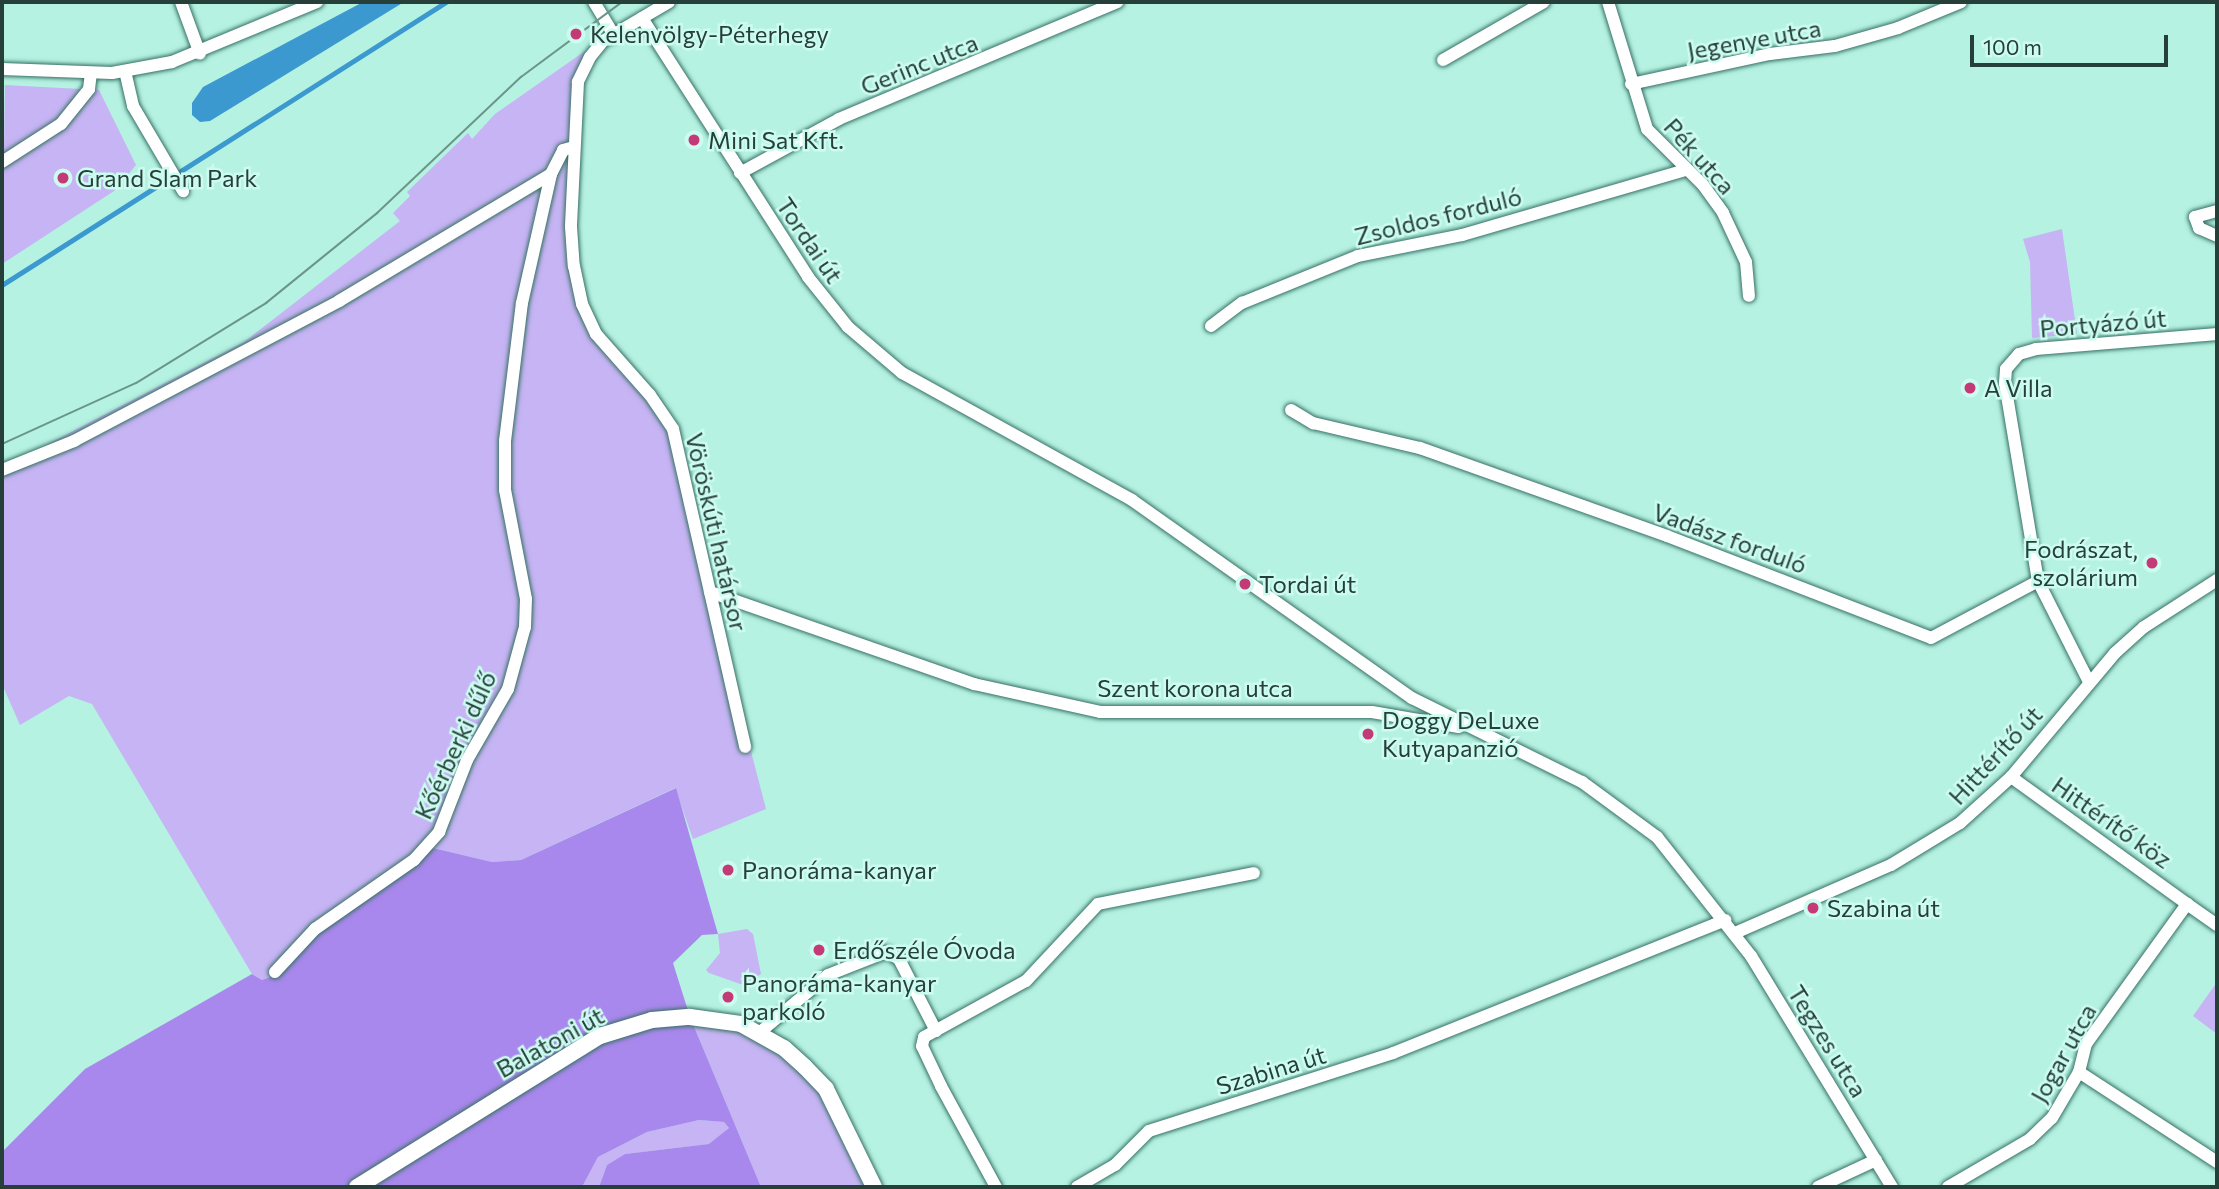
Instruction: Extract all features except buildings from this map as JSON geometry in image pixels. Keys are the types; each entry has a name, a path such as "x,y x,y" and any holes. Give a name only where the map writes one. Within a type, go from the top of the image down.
{"main road":[{"name":"Balatoni út","path":"357,1187 580,1047 617,1029 690,1017 741,1024 784,1048 826,1089 874,1187"}],"street":[{"path":"181,2 200,54"},
{"path":"2,69 91,73 125,71 200,54 317,2"},
{"path":"594,2 614,34"},
{"name":"Vöröskúti határsor","path":"669,2 614,34 596,48 578,82 571,227 582,304 604,345 650,395 673,429 746,747"},
{"name":"Gerinc utca","path":"740,173 839,119 1117,2"},
{"path":"1443,60 1544,2"},
{"name":"Pék utca","path":"1608,2 1647,129 1703,185 1735,237 1746,262 1749,296"},
{"name":"Jegenye utca","path":"1631,84 1770,54 1835,46 1898,28 1961,2"},
{"name":"Tordai út","path":"642,18 740,173 832,308 902,373 1132,500 1402,691 1624,809 1671,851 1725,920"},
{"path":"125,71 133,106 181,187"},
{"path":"2,162 61,124 89,89 91,73"},
{"name":"Kőérberki dűlő","path":"275,972 315,929 414,860 439,832 467,760 505,698 525,627 526,599 505,490 505,440 522,303 551,174 564,150 574,147"},
{"name":"Zsoldos forduló","path":"1210,326 1242,303 1358,256 1462,235 1686,170"},
{"name":"Kőérberki dűlő","path":"2,470 74,441 339,301 551,174"},
{"path":"2217,211 2195,217 2199,228 2217,236"},
{"name":"Portyázó út","path":"2038,581 2005,383 2006,369 2019,354 2036,349 2217,334"},
{"name":"Vadász forduló","path":"1291,410 1313,423 1420,448 1667,536 1931,638 2038,581"},
{"name":"Hittérítő út","path":"1735,933 1931,843 2011,777 2089,682 2144,627 2217,580"},
{"path":"2038,581 2089,682"},
{"name":"Szent korona utca","path":"709,592 974,684 1100,712 1372,712 1487,734"},
{"name":"Hittérítő köz","path":"2011,777 2187,904"},
{"path":"996,1187 922,1046 924,1037 1027,981 1098,904 1254,873"},
{"path":"2187,904 2217,925"},
{"name":"Jogar utca","path":"1948,1187 2031,1139 2052,1118 2079,1072 2086,1044 2187,904"},
{"name":"Tegzes utca","path":"1725,920 1892,1187"},
{"name":"Szabina út","path":"1077,1187 1115,1165 1149,1131 1393,1054 1725,920"},
{"path":"759,1033 828,975 886,952 899,959 936,1031"},
{"path":"2079,1072 2217,1162"},
{"path":"1818,1187 1876,1160"}],"shaded area":[{"path":"585,51 590,57 585,66 571,227 587,318 662,410 766,809 693,839 675,788 521,860 492,862 433,848 273,976 262,980 252,974 92,704 69,696 20,725 2,684 2,468 244,342 400,221 393,213 410,196 407,192 468,133 472,139 495,114"},
{"name":"Grand Slam Park","path":"5,85 99,90 136,165 114,191 2,264"},
{"path":"2062,229 2077,334 2032,338 2030,262 2023,239"},
{"path":"676,788 718,934 702,935 673,963 690,1017 761,1187 599,1187 607,1165 625,1154 709,1144 729,1128 724,1122 699,1120 647,1132 598,1157 582,1187 2,1187 2,1152 85,1069 252,974 262,980 273,976 302,945 433,848 492,862 521,860"},
{"path":"747,929 753,934 761,974 743,985 709,973 706,970 720,953 718,934"},
{"path":"2217,982 2217,1034 2193,1016"},
{"path":"690,1017 717,1019 805,1067 874,1187 761,1187"},
{"path":"699,1120 724,1122 729,1128 710,1144 625,1154 607,1165 599,1187 582,1187 598,1157 647,1132"}],"water":[{"path":"363,2 404,2 210,121 200,122 192,115 192,103 203,87"}],"waterway":[{"path":"2,285 446,2"}],"tram line":[{"path":"2,444 136,383 266,303 377,213 521,77 622,2"}],"place":[{"name":"Kelenvölgy-Péterhegy","path":"576,34"},
{"name":"Mini Sat Kft.","path":"694,140"},
{"name":"Grand Slam Park","path":"63,178"},
{"name":"A Villa","path":"1970,388"},
{"name":"Fodrászat, szolárium","path":"2152,563"},
{"name":"Tordai út","path":"1245,584"},
{"name":"Doggy DeLuxe Kutyapanzió","path":"1368,734"},
{"name":"Panoráma-kanyar","path":"728,870"},
{"name":"Szabina út","path":"1813,908"},
{"name":"Erdőszéle Óvoda","path":"819,950"},
{"name":"Panoráma-kanyar parkoló","path":"728,997"}]}
